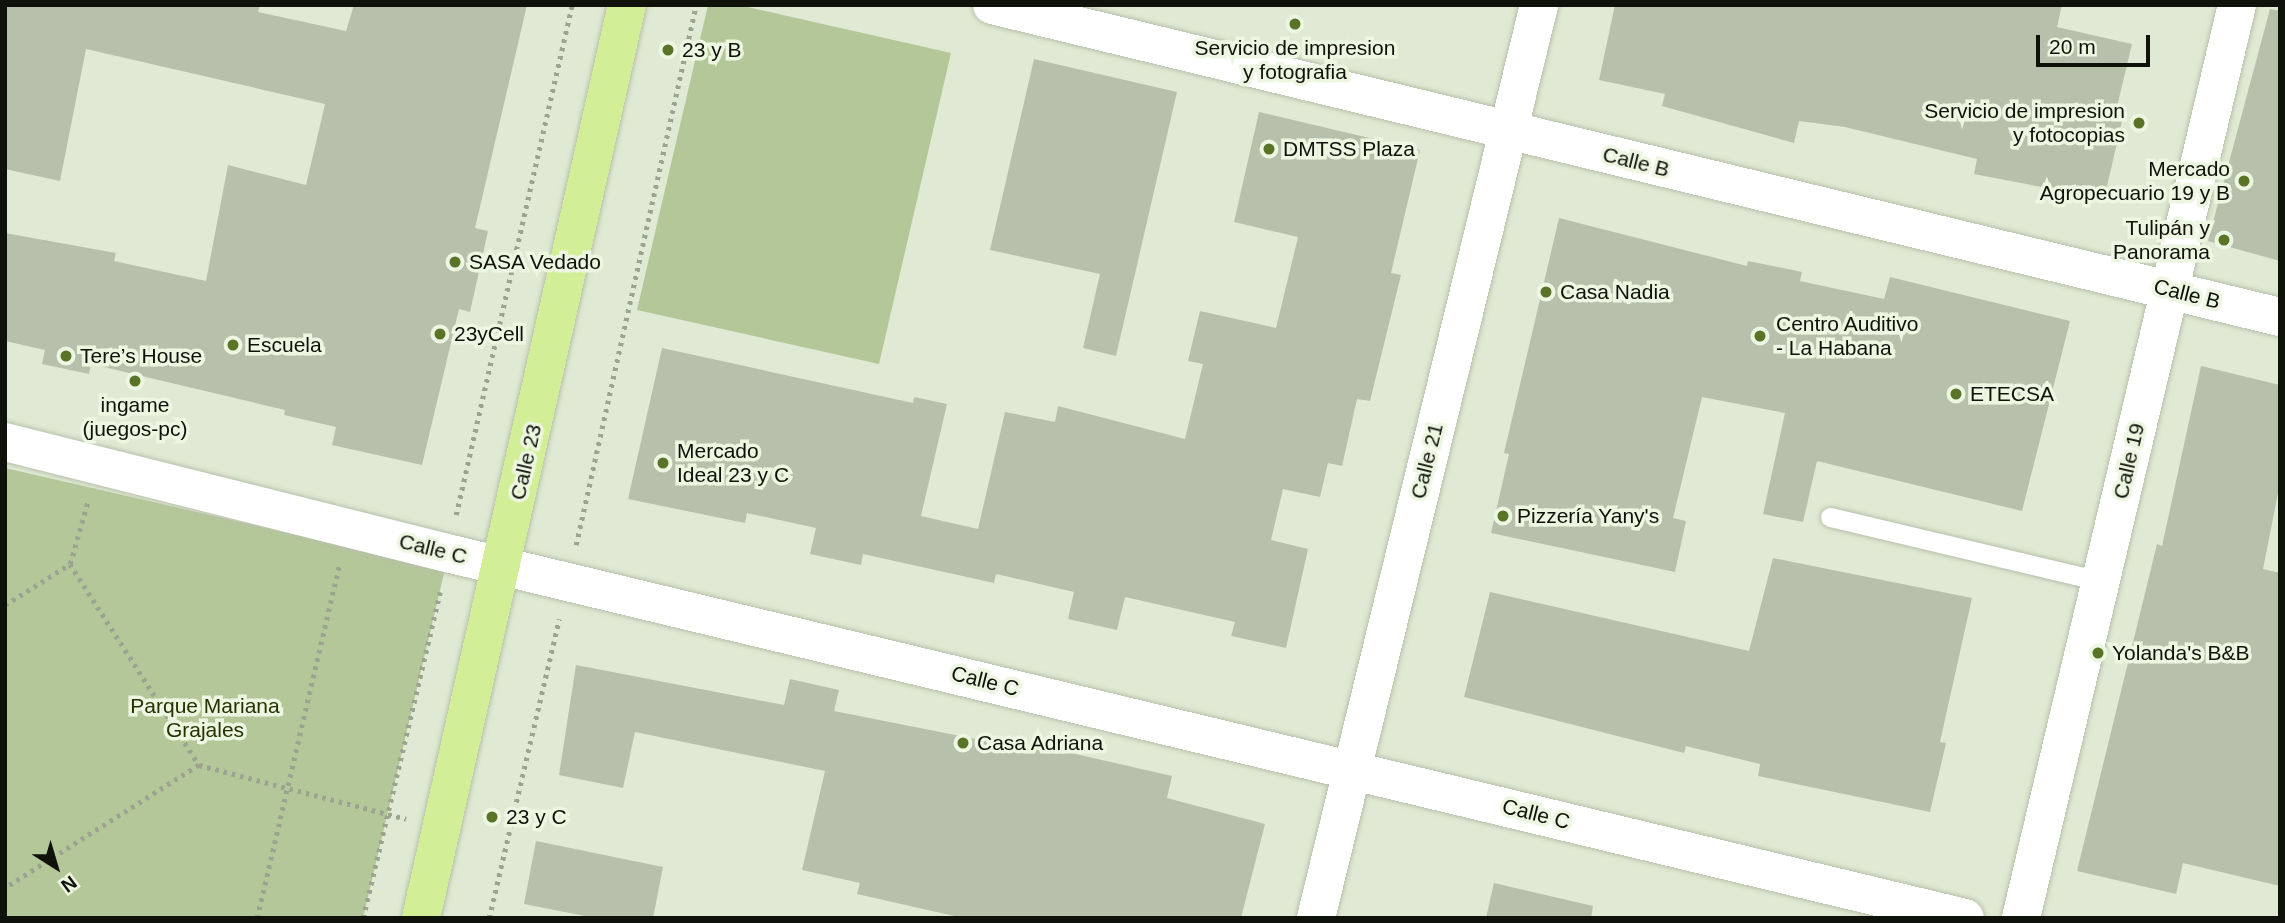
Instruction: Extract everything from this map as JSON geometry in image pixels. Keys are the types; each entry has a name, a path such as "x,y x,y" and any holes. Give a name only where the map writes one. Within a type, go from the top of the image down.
{"main road":[{"name":"Calle 23","path":"421,918 504,566 627,5"}],"street":[{"name":"Calle B","path":"992,5 2280,317"},
{"name":"Calle 21","path":"1316,918 1350,769 1510,131 1539,5"},
{"name":"Calle 19","path":"2021,918 2237,5"},
{"name":"Calle C","path":"5,442 447,553 1965,918"}],"lane":[{"path":"1830,517 2101,581"}],"path":[{"path":"363,918 572,5"},
{"path":"489,918 568,581 696,5"},
{"path":"5,605 70,564 92,488"},
{"path":"257,918 341,559"},
{"path":"70,564 199,765 441,828"},
{"path":"5,888 199,765"}],"green space":[{"path":"708,5 739,5 951,53 879,364 637,310"},
{"name":"Parque Mariana Grajales","path":"5,468 445,569 363,918 5,918"}],"building":[{"path":"5,5 260,5 258,12 346,31 354,5 527,5 475,228 488,231 470,312 459,309 422,465 332,445 336,427 284,415 285,410 91,364 89,374 42,364 45,350 5,341 5,233 116,253 114,261 206,281 228,165 306,185 325,104 86,49 60,181 5,169"},
{"path":"1615,5 2062,5 2057,27 2132,44 2115,115 2123,117 2104,199 1974,174 1977,159 1845,127 1799,121 1794,143 1662,106 1665,94 1599,80"},
{"path":"2270,9 2280,11 2280,261 2208,241"},
{"path":"1034,59 1177,92 1116,356 1083,348 1100,274 990,250"},
{"path":"1259,112 1420,150 1391,273 1401,275 1370,401 1357,399 1342,466 1328,463 1320,497 1283,489 1271,540 1308,549 1286,648 1231,636 1235,622 1125,597 1117,630 1068,619 1074,592 996,574 994,583 863,554 861,565 810,554 816,528 747,513 745,523 628,499 662,348 913,403 914,397 947,404 921,516 978,529 1005,412 1055,422 1058,406 1185,439 1203,364 1188,361 1200,311 1276,328 1298,237 1234,222"},
{"path":"1559,218 1747,266 1748,261 1802,272 1800,281 1884,299 1890,277 2070,321 2022,511 1817,461 1803,522 1763,514 1785,413 1702,397 1673,518 1686,521 1675,572 1491,533 1509,454 1504,453"},
{"path":"2201,366 2280,385 2280,483 2263,569 2280,573 2280,886 2183,863 2176,894 2077,871 2157,544 2162,546"},
{"path":"1773,558 1972,598 1940,742 1946,743 1930,812 1758,776 1760,764 1686,746 1684,753 1464,697 1490,592 1749,651"},
{"path":"576,665 784,705 790,679 839,690 834,711 1030,750 1032,744 1172,776 1167,798 1265,824 1241,918 963,918 857,894 860,883 802,870 825,771 635,732 623,788 559,775"},
{"path":"536,841 663,867 653,918 595,918 524,904"},
{"path":"1494,883 1593,906 1591,918 1486,918"}],"place":[{"name":"Servicio de impresion y fotografia","path":"1295,24"},
{"name":"23 y B","path":"668,50"},
{"name":"Servicio de impresion y fotocopias","path":"2139,123"},
{"name":"DMTSS Plaza","path":"1269,149"},
{"name":"Mercado Agropecuario 19 y B","path":"2244,181"},
{"name":"Tulipán y Panorama","path":"2224,240"},
{"name":"SASA Vedado","path":"455,262"},
{"name":"Casa Nadia","path":"1546,292"},
{"name":"23yCell","path":"440,334"},
{"name":"Centro Auditivo - La Habana","path":"1760,336"},
{"name":"Escuela","path":"233,345"},
{"name":"Tere’s House","path":"66,356"},
{"name":"ingame (juegos-pc)","path":"135,381"},
{"name":"ETECSA","path":"1956,394"},
{"name":"Mercado Ideal 23 y C","path":"663,463"},
{"name":"Pizzería Yany's","path":"1503,516"},
{"name":"Yolanda's B&B","path":"2098,653"},
{"name":"Casa Adriana","path":"963,743"},
{"name":"23 y C","path":"492,817"}]}
